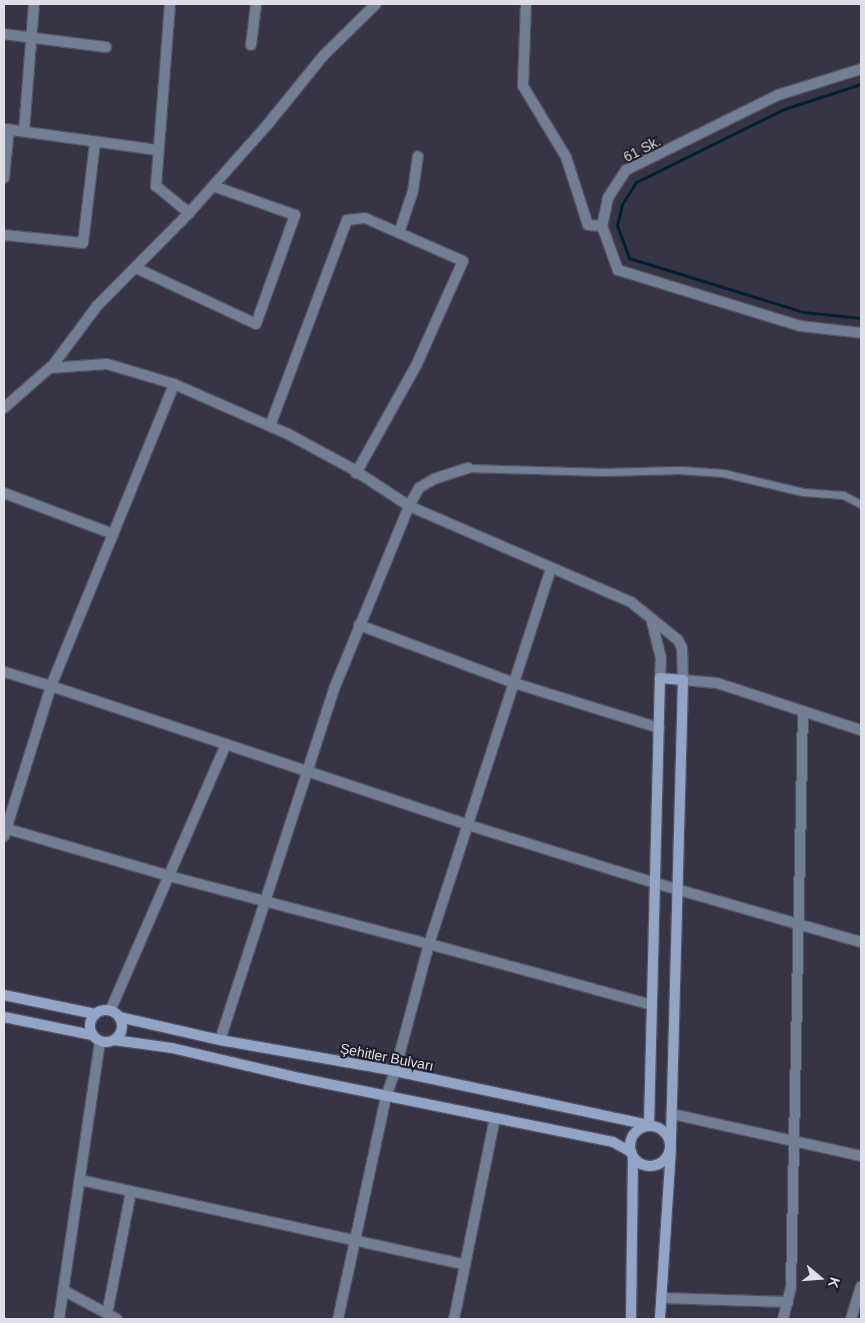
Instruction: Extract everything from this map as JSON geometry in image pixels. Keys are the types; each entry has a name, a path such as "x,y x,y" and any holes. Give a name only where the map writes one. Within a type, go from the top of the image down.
{"main road":[{"path":"631,1319 632,1155 630,1145 635,1132 649,1125 660,678 683,680 671,1148 660,1319"},
{"path":"4,995 95,1014 105,1010 110,1011 119,1018 121,1032 114,1040"},
{"path":"95,1014 90,1024 96,1038"},
{"path":"4,1017 96,1038 172,1048 386,1097 613,1142 644,1165 652,1166 664,1161 671,1148"},
{"name":"Şehitler Bulvarı","path":"119,1018 220,1040 395,1071 656,1126 668,1134 671,1148"}],"street":[{"path":"24,131 34,4"},
{"path":"170,4 156,186 189,213"},
{"path":"251,45 256,4"},
{"path":"4,408 50,368 98,306 189,213 268,124 323,56 376,4"},
{"path":"526,4 523,86 566,157 588,225 602,226 618,270 800,326 861,333"},
{"path":"4,34 106,47"},
{"name":"61 Sk.","path":"602,226 608,198 626,170 778,95 861,69"},
{"path":"4,178 6,129 158,150"},
{"path":"4,235 83,243 95,142"},
{"path":"399,233 413,191 418,156"},
{"path":"136,268 256,324 295,216 213,186"},
{"path":"270,426 347,220 365,218 462,261 417,364 356,473"},
{"path":"50,368 107,364 174,384 288,434 409,506 631,602 652,622 678,640 682,648 683,680 717,683 861,730"},
{"path":"174,384 52,686 4,831 652,1005"},
{"path":"220,1040 334,689 409,506 419,488 434,479 468,468"},
{"path":"4,493 113,534"},
{"path":"338,1319 386,1097 395,1071 429,944 551,569"},
{"path":"652,622 661,657 660,678"},
{"path":"360,625 514,683 659,728"},
{"path":"4,672 52,686 468,825 655,884 861,942"},
{"path":"783,1319 791,1287 803,711"},
{"path":"110,1011 226,744"},
{"path":"59,1319 80,1180 96,1038"},
{"path":"672,1114 861,1156"},
{"path":"454,1319 495,1118"},
{"path":"80,1180 465,1265"},
{"path":"64,1290 112,1317 132,1192"},
{"path":"851,1319 861,1287"},
{"path":"661,1298 788,1302"}],"lane":[{"path":"468,468 604,472 680,470 723,473 803,492 843,495 861,504"}],"waterway":[{"path":"861,84 784,109 636,182 622,204 617,225 629,258 803,312 861,318"}]}
